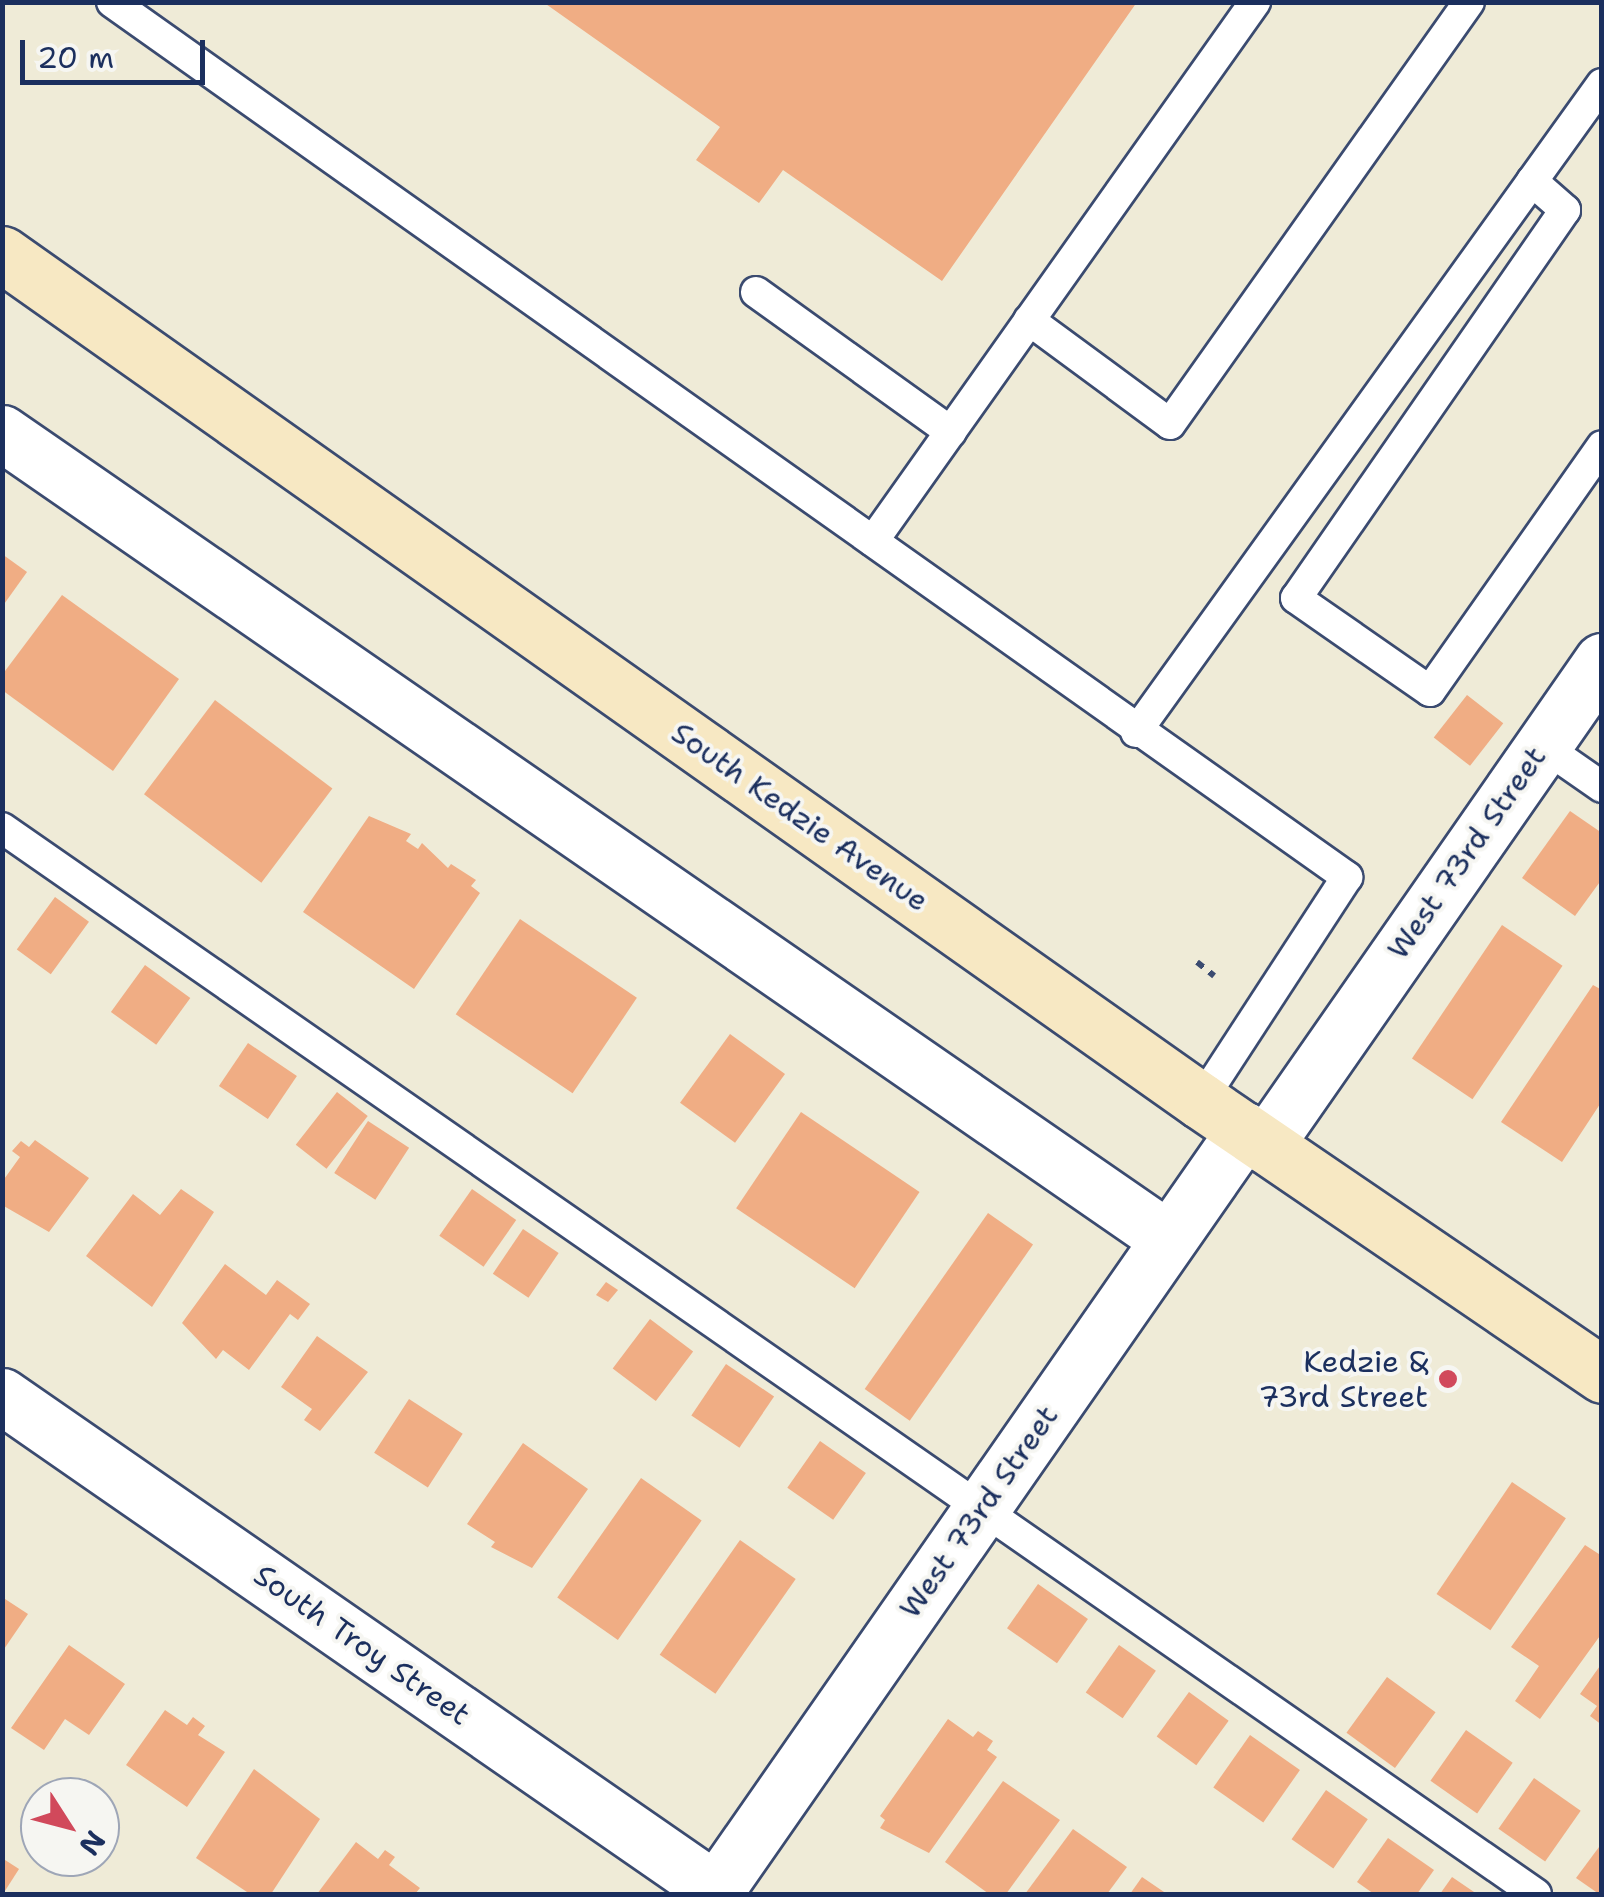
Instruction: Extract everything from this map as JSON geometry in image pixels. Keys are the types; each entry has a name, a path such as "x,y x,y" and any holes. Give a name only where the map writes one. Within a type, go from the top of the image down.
{"main road":[{"name":"South Kedzie Avenue","path":"2,254 1237,1125 1602,1375"}],"street":[{"path":"2,433 1168,1238"},
{"name":"West 73rd Street","path":"717,1893 1168,1238 1237,1125 1543,746 1602,661"},
{"name":"South Troy Street","path":"2,1396 717,1893"}],"lane":[{"path":"112,2 1136,732 1347,877 1237,1125"},
{"path":"873,541 1255,2"},
{"path":"1029,320 1170,424 1468,2"},
{"path":"1136,732 1602,84"},
{"path":"1532,181 1565,210 1296,598 1430,691 1602,446"},
{"path":"756,292 951,432"},
{"path":"1543,746 1602,787"},
{"path":"2,828 1536,1894"}],"path":[{"path":"1198,962 1214,976"}],"building":[{"path":"543,2 1137,2 942,281 783,170 759,203 696,160 720,127"},
{"path":"2,554 27,572 2,607"},
{"path":"62,595 179,679 113,771 2,690 2,675"},
{"path":"1467,695 1503,723 1470,766 1434,738"},
{"path":"215,700 332,788 261,883 144,794"},
{"path":"1570,811 1602,833 1602,879 1575,916 1522,878"},
{"path":"369,816 411,834 406,841 418,849 422,843 448,868 451,864 476,880 471,886 480,893 414,989 303,912"},
{"path":"55,897 89,922 51,974 17,950"},
{"path":"520,919 637,998 573,1093 456,1014"},
{"path":"1502,925 1563,966 1472,1099 1412,1058"},
{"path":"145,965 190,998 156,1045 111,1012"},
{"path":"1593,985 1602,990 1602,1101 1562,1162 1501,1122"},
{"path":"730,1034 785,1074 735,1143 680,1103"},
{"path":"248,1043 297,1076 268,1119 219,1086"},
{"path":"337,1092 368,1116 326,1169 296,1145"},
{"path":"801,1112 920,1192 855,1288 736,1208"},
{"path":"368,1121 409,1148 375,1200 334,1173"},
{"path":"35,1140 89,1178 49,1232 2,1205 2,1182 20,1157 12,1151 21,1141 29,1147"},
{"path":"181,1189 214,1212 152,1307 86,1256 133,1194 160,1215"},
{"path":"472,1189 516,1220 484,1267 439,1236"},
{"path":"988,1213 1033,1245 910,1421 865,1389"},
{"path":"523,1229 559,1253 528,1298 493,1274"},
{"path":"225,1264 266,1295 277,1280 310,1304 298,1320 290,1314 249,1370 223,1350 216,1359 182,1323"},
{"path":"606,1282 618,1290 608,1302 596,1295"},
{"path":"650,1319 693,1351 656,1401 613,1369"},
{"path":"317,1336 368,1372 320,1431 304,1420 312,1409 281,1387"},
{"path":"726,1364 774,1396 739,1448 691,1415"},
{"path":"409,1399 463,1434 428,1488 374,1453"},
{"path":"820,1441 866,1473 833,1520 787,1488"},
{"path":"523,1443 588,1489 532,1568 491,1547 495,1542 467,1524"},
{"path":"641,1478 702,1520 618,1640 557,1598"},
{"path":"1512,1482 1566,1518 1490,1630 1437,1594"},
{"path":"740,1540 796,1579 715,1694 660,1655"},
{"path":"1585,1545 1602,1556 1602,1633 1540,1719 1515,1701 1539,1666 1511,1647"},
{"path":"1038,1584 1088,1619 1057,1663 1007,1628"},
{"path":"2,1597 28,1614 2,1652"},
{"path":"69,1645 125,1684 89,1735 65,1719 44,1750 11,1728"},
{"path":"1119,1645 1156,1671 1123,1718 1086,1693"},
{"path":"1602,1663 1602,1725 1590,1716 1597,1706 1580,1694"},
{"path":"1387,1677 1436,1712 1395,1768 1346,1733"},
{"path":"1189,1692 1229,1721 1196,1765 1157,1736"},
{"path":"165,1710 187,1725 193,1717 205,1726 198,1735 225,1752 187,1807 126,1765"},
{"path":"948,1719 973,1737 978,1731 993,1741 987,1750 997,1757 929,1853 880,1828 885,1820 880,1816"},
{"path":"1466,1730 1513,1763 1477,1813 1430,1781"},
{"path":"1250,1735 1300,1770 1263,1822 1213,1787"},
{"path":"254,1769 320,1819 271,1894 250,1894 196,1858"},
{"path":"1534,1778 1581,1811 1545,1861 1498,1829"},
{"path":"1003,1781 1060,1820 1006,1894 989,1894 945,1862"},
{"path":"1326,1790 1368,1819 1333,1868 1292,1839"},
{"path":"1073,1829 1127,1867 1107,1894 1025,1894"},
{"path":"1388,1838 1434,1870 1417,1894 1374,1894 1357,1882"},
{"path":"356,1842 378,1859 385,1850 395,1857 389,1865 420,1888 415,1894 317,1894"},
{"path":"1602,1843 1602,1894 1599,1894 1576,1878"},
{"path":"2,1858 19,1869 3,1894 2,1894"},
{"path":"1142,1877 1167,1894 1130,1894"},
{"path":"1452,1877 1477,1894 1440,1894"}],"place":[{"name":"Kedzie & 73rd Street","path":"1448,1379"}]}
